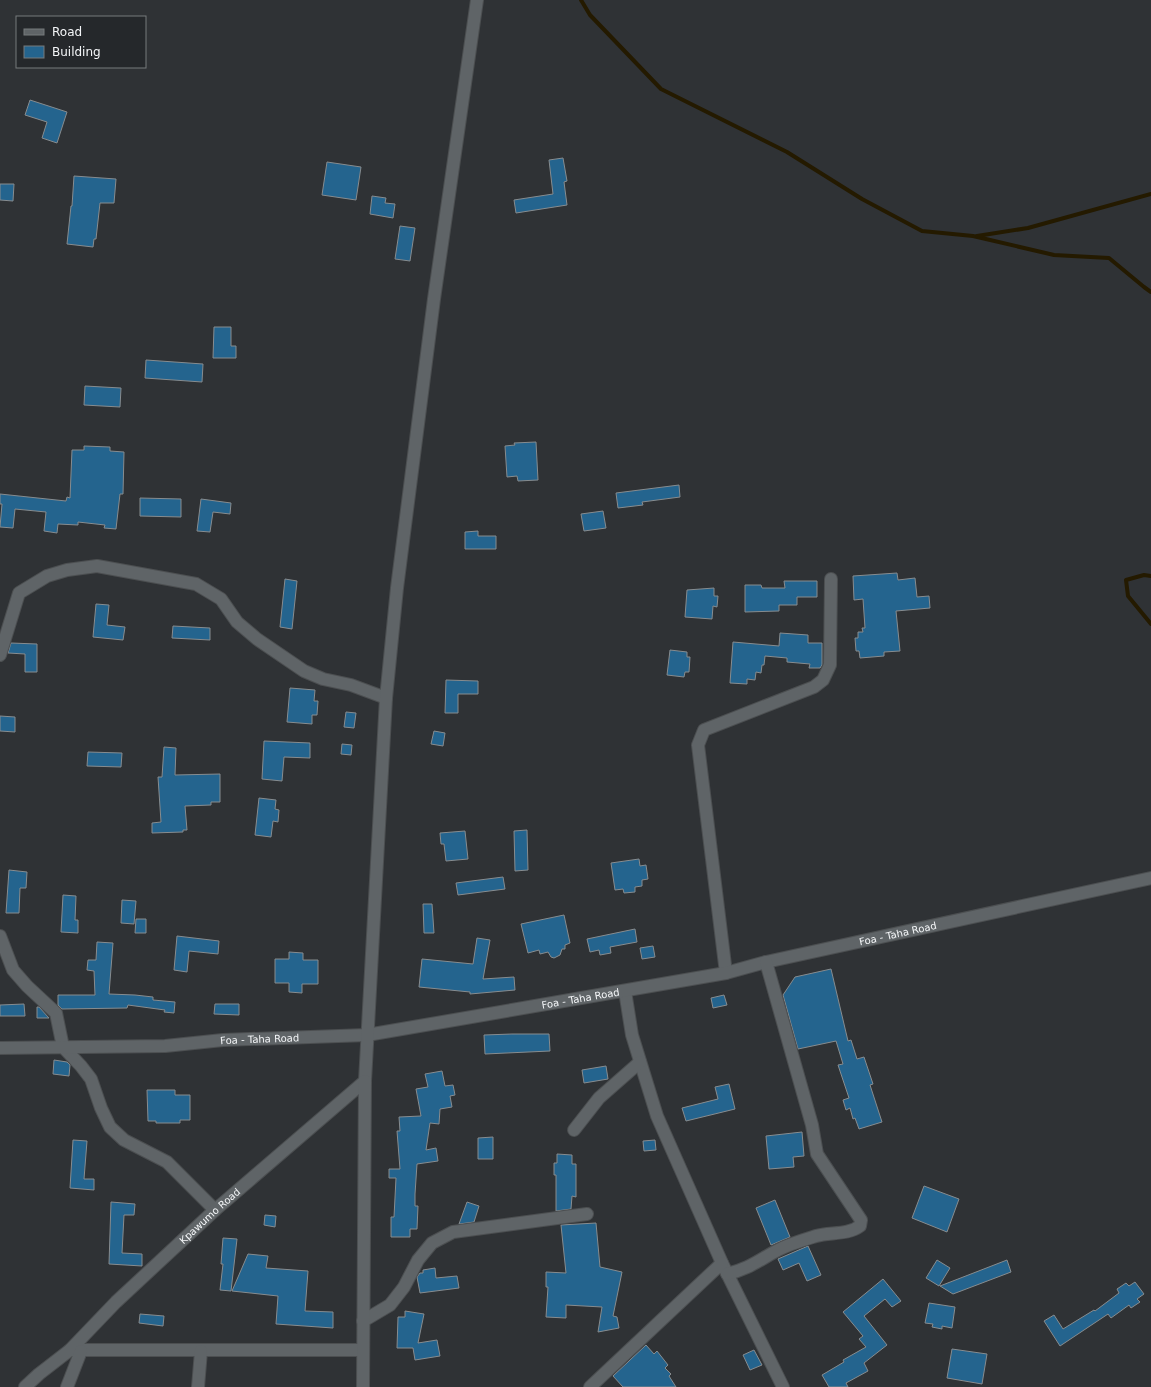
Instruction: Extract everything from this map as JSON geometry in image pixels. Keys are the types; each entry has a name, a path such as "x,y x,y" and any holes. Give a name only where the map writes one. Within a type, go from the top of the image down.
{"street":[{"path":"363,1387 365,1081 386,698 401,556 433,306 477,0"},
{"path":"0,656 19,592 47,576 67,570 97,566 196,584 221,599 237,622 257,639 304,671 323,679 351,685 386,698"},
{"path":"726,973 698,745 704,730 814,687 823,680 830,665 831,579"},
{"name":"Foa - Taha Road","path":"0,1048 165,1046 223,1040 367,1035 726,973 766,962 1151,878"},
{"path":"0,936 13,970 27,986 56,1013 63,1047 81,1066 90,1079 110,1127 124,1140 168,1162 215,1210"},
{"path":"590,1387 725,1268 741,1270 756,1264 779,1250 811,1238 855,1230 860,1226 861,1220 817,1154 812,1125 766,962"},
{"path":"625,991 632,1035 657,1116 725,1268 783,1387"},
{"path":"574,1130 599,1098 640,1062"},
{"name":"Kpawumo Road","path":"25,1387 39,1374 76,1351 116,1302 215,1210 365,1081"},
{"path":"363,1320 390,1304 404,1287 418,1260 432,1243 453,1232 587,1214"},
{"path":"67,1387 76,1351 363,1350"},
{"path":"198,1387 201,1351"}],"building":[{"path":"30,100 67,112 57,143 42,138 47,122 25,115"},
{"path":"563,158 567,181 564,182 567,205 516,213 514,200 553,194 549,160"},
{"path":"327,162 361,167 356,200 322,195"},
{"path":"74,176 116,179 114,203 100,203 96,239 94,239 93,247 67,244"},
{"path":"0,184 14,184 13,201 0,200"},
{"path":"372,196 386,198 385,203 395,204 393,218 370,214"},
{"path":"400,226 415,228 410,261 395,259"},
{"path":"214,327 231,327 231,346 236,346 236,358 213,358"},
{"path":"146,360 203,364 202,382 145,378"},
{"path":"85,386 121,388 120,407 84,405"},
{"path":"536,442 538,480 518,481 517,476 507,477 505,446 515,445 514,443"},
{"path":"84,446 110,447 110,451 124,452 123,494 120,494 116,529 104,528 105,525 78,522 78,525 58,524 57,533 44,531 46,512 15,509 13,528 0,527 2,504 0,504 0,494 66,501 67,497 70,498 72,450 84,450"},
{"path":"679,485 680,497 642,502 643,505 618,508 616,493"},
{"path":"140,498 181,499 181,517 140,516"},
{"path":"201,499 231,503 230,514 213,512 210,532 197,531"},
{"path":"603,511 606,528 584,531 581,514"},
{"path":"478,531 478,536 496,536 496,549 465,549 465,532"},
{"path":"897,573 898,580 915,578 917,597 929,596 930,608 896,611 900,651 884,652 884,656 860,658 859,651 856,651 855,638 858,638 858,632 863,632 862,628 865,628 863,599 854,600 853,576"},
{"path":"285,579 297,581 292,629 280,627"},
{"path":"784,581 817,581 817,597 797,597 797,605 779,605 779,611 745,612 745,585 761,585 762,588 785,588"},
{"path":"714,588 714,596 718,596 717,607 713,606 712,619 685,617 687,590"},
{"path":"96,604 109,605 107,625 125,627 123,640 93,637"},
{"path":"173,626 210,628 210,640 172,638"},
{"path":"780,633 808,635 808,643 822,643 822,665 820,668 809,668 810,664 787,662 787,658 765,656 761,673 756,672 755,680 747,679 747,684 730,683 733,642 779,646"},
{"path":"11,643 37,644 37,672 25,672 25,654 8,653"},
{"path":"670,650 687,652 687,657 690,657 689,672 685,672 684,677 667,675"},
{"path":"446,680 478,681 478,694 458,694 458,713 445,713"},
{"path":"290,688 315,690 314,701 318,701 317,715 312,715 312,724 287,722"},
{"path":"346,712 356,713 354,728 344,727"},
{"path":"0,716 15,717 15,732 0,731"},
{"path":"434,731 445,733 443,746 431,744"},
{"path":"264,741 310,743 310,758 284,757 282,781 262,779"},
{"path":"342,744 352,745 351,755 341,754"},
{"path":"164,747 176,748 175,775 220,774 220,802 211,802 211,805 185,806 187,830 183,830 183,832 152,833 152,823 161,822 158,777 162,777"},
{"path":"88,752 122,753 121,767 87,766"},
{"path":"259,798 276,800 275,809 279,810 278,822 273,821 271,837 255,835"},
{"path":"527,830 528,870 515,871 514,831"},
{"path":"465,831 468,859 446,861 444,844 441,844 440,833"},
{"path":"639,859 640,866 646,865 648,879 642,880 642,886 635,887 635,892 624,893 623,889 615,890 611,863"},
{"path":"9,870 27,872 26,888 20,888 19,913 6,913"},
{"path":"503,877 505,889 458,895 456,883"},
{"path":"63,895 76,896 75,920 78,920 78,933 61,932"},
{"path":"122,900 136,901 134,924 121,923"},
{"path":"423,904 432,904 434,933 424,933"},
{"path":"564,915 570,943 565,945 565,949 562,949 560,955 554,958 551,957 548,952 540,954 539,950 528,953 521,924"},
{"path":"136,919 146,919 146,933 135,933"},
{"path":"635,929 637,942 610,947 611,953 600,955 599,950 590,952 587,939"},
{"path":"177,936 219,941 218,954 189,951 187,972 174,970"},
{"path":"477,938 490,940 483,979 514,977 515,990 470,994 470,992 419,987 422,959 473,964"},
{"path":"97,942 113,943 109,994 153,997 153,1000 175,1002 174,1013 164,1012 165,1010 128,1005 127,1008 62,1009 58,1005 58,995 95,995 94,971 87,970 88,960 96,960"},
{"path":"653,946 655,957 642,959 640,948"},
{"path":"289,952 303,953 303,960 318,960 318,984 302,984 302,993 289,992 289,983 275,983 275,959 289,959"},
{"path":"831,969 848,1041 851,1040 857,1059 864,1057 873,1084 870,1085 882,1122 859,1129 855,1118 853,1119 850,1108 846,1110 843,1100 849,1098 838,1065 843,1064 836,1041 798,1049 783,995 795,977"},
{"path":"724,995 727,1005 713,1008 711,998"},
{"path":"24,1004 25,1016 0,1016 0,1005"},
{"path":"215,1004 239,1004 239,1015 214,1014"},
{"path":"37,1007 39,1007 49,1018 37,1018"},
{"path":"549,1034 550,1051 485,1054 484,1035"},
{"path":"54,1060 67,1062 70,1065 69,1076 53,1074"},
{"path":"606,1066 608,1079 584,1083 582,1070"},
{"path":"442,1071 445,1086 453,1085 455,1095 450,1096 452,1107 440,1109 439,1124 430,1123 426,1150 436,1148 438,1161 417,1164 415,1206 418,1206 417,1229 410,1229 410,1237 391,1237 391,1217 394,1217 396,1178 389,1178 389,1169 400,1169 397,1131 400,1131 399,1117 421,1116 416,1089 428,1087 425,1074"},
{"path":"729,1084 735,1109 686,1121 682,1108 718,1099 715,1087"},
{"path":"147,1090 175,1090 175,1095 190,1095 190,1120 180,1120 180,1123 156,1123 156,1121 148,1121"},
{"path":"802,1132 804,1156 793,1157 794,1167 769,1169 766,1136"},
{"path":"493,1137 493,1159 478,1159 478,1138"},
{"path":"73,1140 87,1141 84,1179 94,1179 94,1190 70,1188"},
{"path":"655,1140 656,1150 644,1151 643,1141"},
{"path":"557,1154 572,1155 572,1164 576,1164 576,1197 572,1196 571,1209 556,1211 556,1175 554,1175 554,1163 557,1163"},
{"path":"924,1186 959,1199 947,1232 912,1218"},
{"path":"775,1200 790,1237 771,1245 756,1208"},
{"path":"111,1202 135,1204 134,1215 124,1215 122,1253 142,1254 142,1266 109,1264"},
{"path":"467,1202 479,1206 474,1222 459,1224"},
{"path":"265,1215 276,1216 275,1227 264,1225"},
{"path":"596,1223 600,1267 622,1272 613,1316 617,1317 619,1328 598,1332 602,1307 566,1305 566,1318 546,1317 548,1287 546,1287 546,1272 566,1273 561,1225"},
{"path":"223,1238 237,1239 231,1291 220,1290 223,1264 221,1264"},
{"path":"808,1246 821,1275 807,1281 799,1263 783,1270 778,1259"},
{"path":"248,1254 268,1256 266,1268 308,1271 305,1311 333,1312 333,1328 276,1324 278,1296 232,1291"},
{"path":"937,1260 950,1268 939,1286 926,1278"},
{"path":"1007,1260 1011,1272 953,1294 940,1286"},
{"path":"435,1268 436,1278 457,1276 459,1288 420,1293 417,1277 420,1273 423,1273 423,1270"},
{"path":"883,1279 901,1301 892,1307 885,1299 864,1316 887,1345 864,1363 868,1371 846,1383 848,1387 829,1387 822,1375 844,1362 843,1360 866,1347 859,1339 863,1336 843,1312"},
{"path":"1135,1282 1144,1294 1137,1299 1140,1302 1131,1308 1129,1305 1111,1318 1108,1314 1060,1346 1044,1321 1054,1315 1063,1329 1094,1310 1095,1311 1119,1293 1117,1289 1126,1283 1129,1286"},
{"path":"929,1303 955,1307 952,1328 942,1326 942,1329 932,1327 933,1324 925,1323"},
{"path":"405,1311 424,1314 418,1343 437,1340 440,1356 415,1360 413,1348 397,1348 398,1317 405,1317"},
{"path":"140,1314 164,1316 163,1326 139,1323"},
{"path":"646,1345 654,1354 657,1351 668,1365 665,1368 671,1374 669,1376 676,1387 623,1387 613,1376"},
{"path":"952,1349 987,1354 982,1384 947,1378"},
{"path":"754,1350 762,1365 750,1370 743,1355"}],"waterway":[{"path":"581,0 590,15 661,89 787,152 862,199 922,231 973,236 1054,255 1109,258 1151,292"},
{"path":"977,236 1028,228 1151,194"},
{"path":"1151,576 1144,575 1126,580 1128,596 1151,624"}]}
